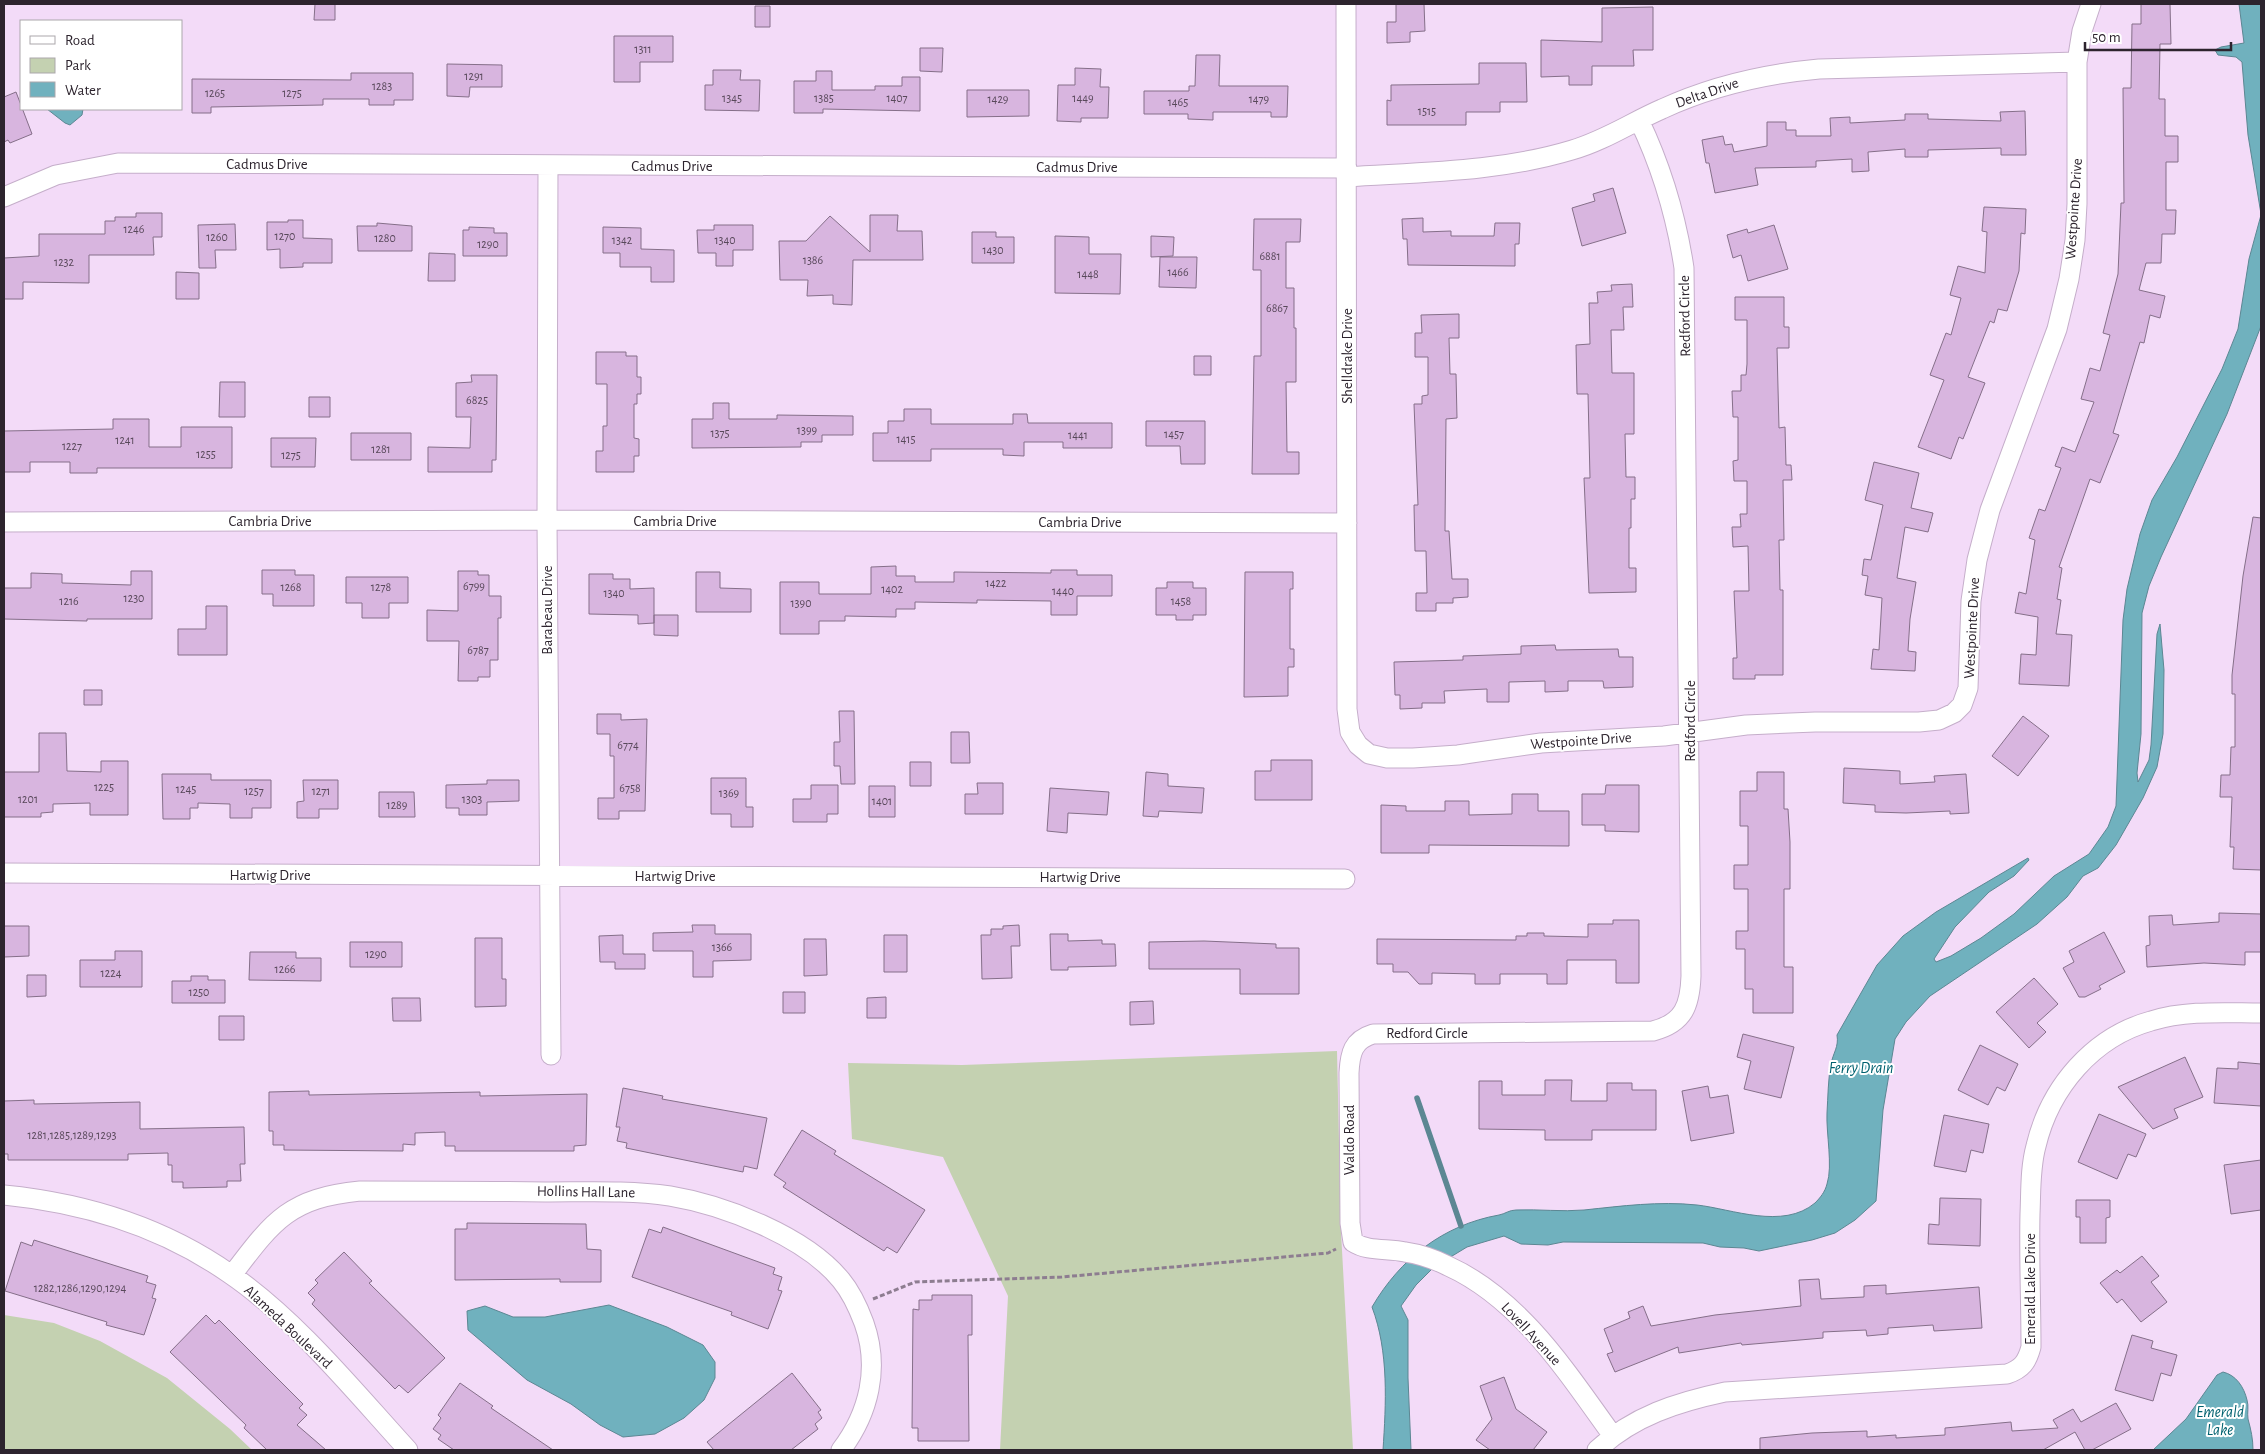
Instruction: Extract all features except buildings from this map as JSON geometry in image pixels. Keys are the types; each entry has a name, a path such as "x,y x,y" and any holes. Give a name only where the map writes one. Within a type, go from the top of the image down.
{"street":[{"name":"Shelldrake Drive","path":"1346,4 1347,709"},
{"name":"Westpointe Drive","path":"1347,709 1350,732 1358,745 1369,754 1387,758 1458,755 1541,743 1690,732 1746,725 1806,722 1919,722 1939,720 1954,713 1962,705 1968,688 1972,601 1977,560 1990,510 2057,329 2069,278 2075,240 2077,204 2077,62 2082,31 2090,4"},
{"name":"Delta Drive","path":"1347,172 1476,169 1524,163 1588,145 1703,92 1777,73 1819,69 2077,62"},
{"name":"Redford Circle","path":"1373,1034 1633,1032 1667,1027 1676,1021 1684,1011 1690,989 1690,732 1684,268 1675,218 1665,182 1639,120"},
{"name":"Cadmus Drive","path":"4,197 56,175 118,163 1347,172"},
{"name":"Barabeau Drive","path":"548,166 548,876 551,1055"},
{"name":"Cambria Drive","path":"4,522 547,520 1347,523"},
{"name":"Hartwig Drive","path":"4,874 1346,879"},
{"name":"Emerald Lake Drive","path":"1597,1450 1613,1436 1654,1412 1689,1399 1725,1392 2007,1374 2018,1370 2028,1361 2031,1347 2030,1240 2032,1166 2042,1124 2058,1091 2089,1054 2127,1029 2152,1020 2180,1015 2210,1012 2261,1014"},
{"name":"Waldo Road","path":"1360,1245 1350,1223 1350,1058 1358,1040 1373,1034"},
{"name":"Hollins Hall Lane","path":"232,1275 266,1230 286,1213 310,1200 330,1194 360,1191 634,1192 671,1197 714,1208 764,1227 808,1251 841,1280 858,1307 870,1338 871,1383 865,1410 853,1434 841,1450"},
{"name":"Alameda Boulevard","path":"4,1194 46,1199 95,1210 138,1225 197,1253 232,1275 274,1309 408,1450"},
{"name":"Lovell Avenue","path":"1360,1245 1404,1251 1448,1266 1468,1277 1506,1305 1544,1344 1613,1436"}],"path":[{"path":"876,1298 914,1282 1082,1275 1328,1253 1360,1245"}],"green space":[{"path":"1337,1051 1341,1232 1353,1450 1000,1450 1008,1296 943,1157 852,1139 848,1063 962,1065"},
{"path":"4,1315 54,1323 100,1341 167,1378 230,1429 252,1450 4,1450"}],"water":[{"path":"2239,4 2261,4 2261,214 2248,135 2242,62 2236,57 2218,55 2215,50 2221,47 2244,43"},
{"path":"48,110 83,110 82,115 70,125"},
{"name":"Ferry Drain","path":"2261,215 2261,326 2227,414 2161,557 2149,586 2142,613 2141,734 2137,773 2138,782 2149,760 2157,634 2160,624 2164,670 2163,734 2157,767 2143,798 2116,845 2098,868 2083,876 2067,897 2037,924 1930,996 1906,1022 1895,1039 1883,1110 1876,1201 1855,1220 1835,1233 1812,1240 1759,1251 1720,1247 1703,1243 1563,1242 1548,1245 1521,1244 1504,1236 1467,1247 1434,1267 1416,1285 1401,1306 1408,1320 1411,1450 1383,1450 1385,1415 1384,1360 1372,1307 1383,1290 1410,1259 1425,1247 1459,1227 1514,1210 1576,1211 1640,1204 1669,1204 1697,1205 1757,1216 1773,1217 1802,1211 1815,1203 1824,1192 1829,1177 1828,1088 1837,1035 1877,965 1903,936 1936,912 2028,858 2029,860 2014,876 1989,892 1955,927 1934,959 1936,962 1951,956 1981,938 2014,914 2054,876 2089,854 2108,827 2116,806 2123,620 2127,589 2140,534 2152,500 2177,457 2222,369 2238,329 2249,259"},
{"path":"609,1305 667,1327 703,1345 715,1362 715,1378 704,1400 684,1418 655,1434 623,1437 600,1425 571,1404 527,1380 468,1330 467,1311 485,1306 513,1317 545,1317"},
{"name":"Emerald Lake","path":"2223,1372 2236,1379 2246,1395 2253,1450 2153,1450 2186,1419 2217,1375"}],"waterway":[{"path":"1417,1098 1461,1226"}]}
